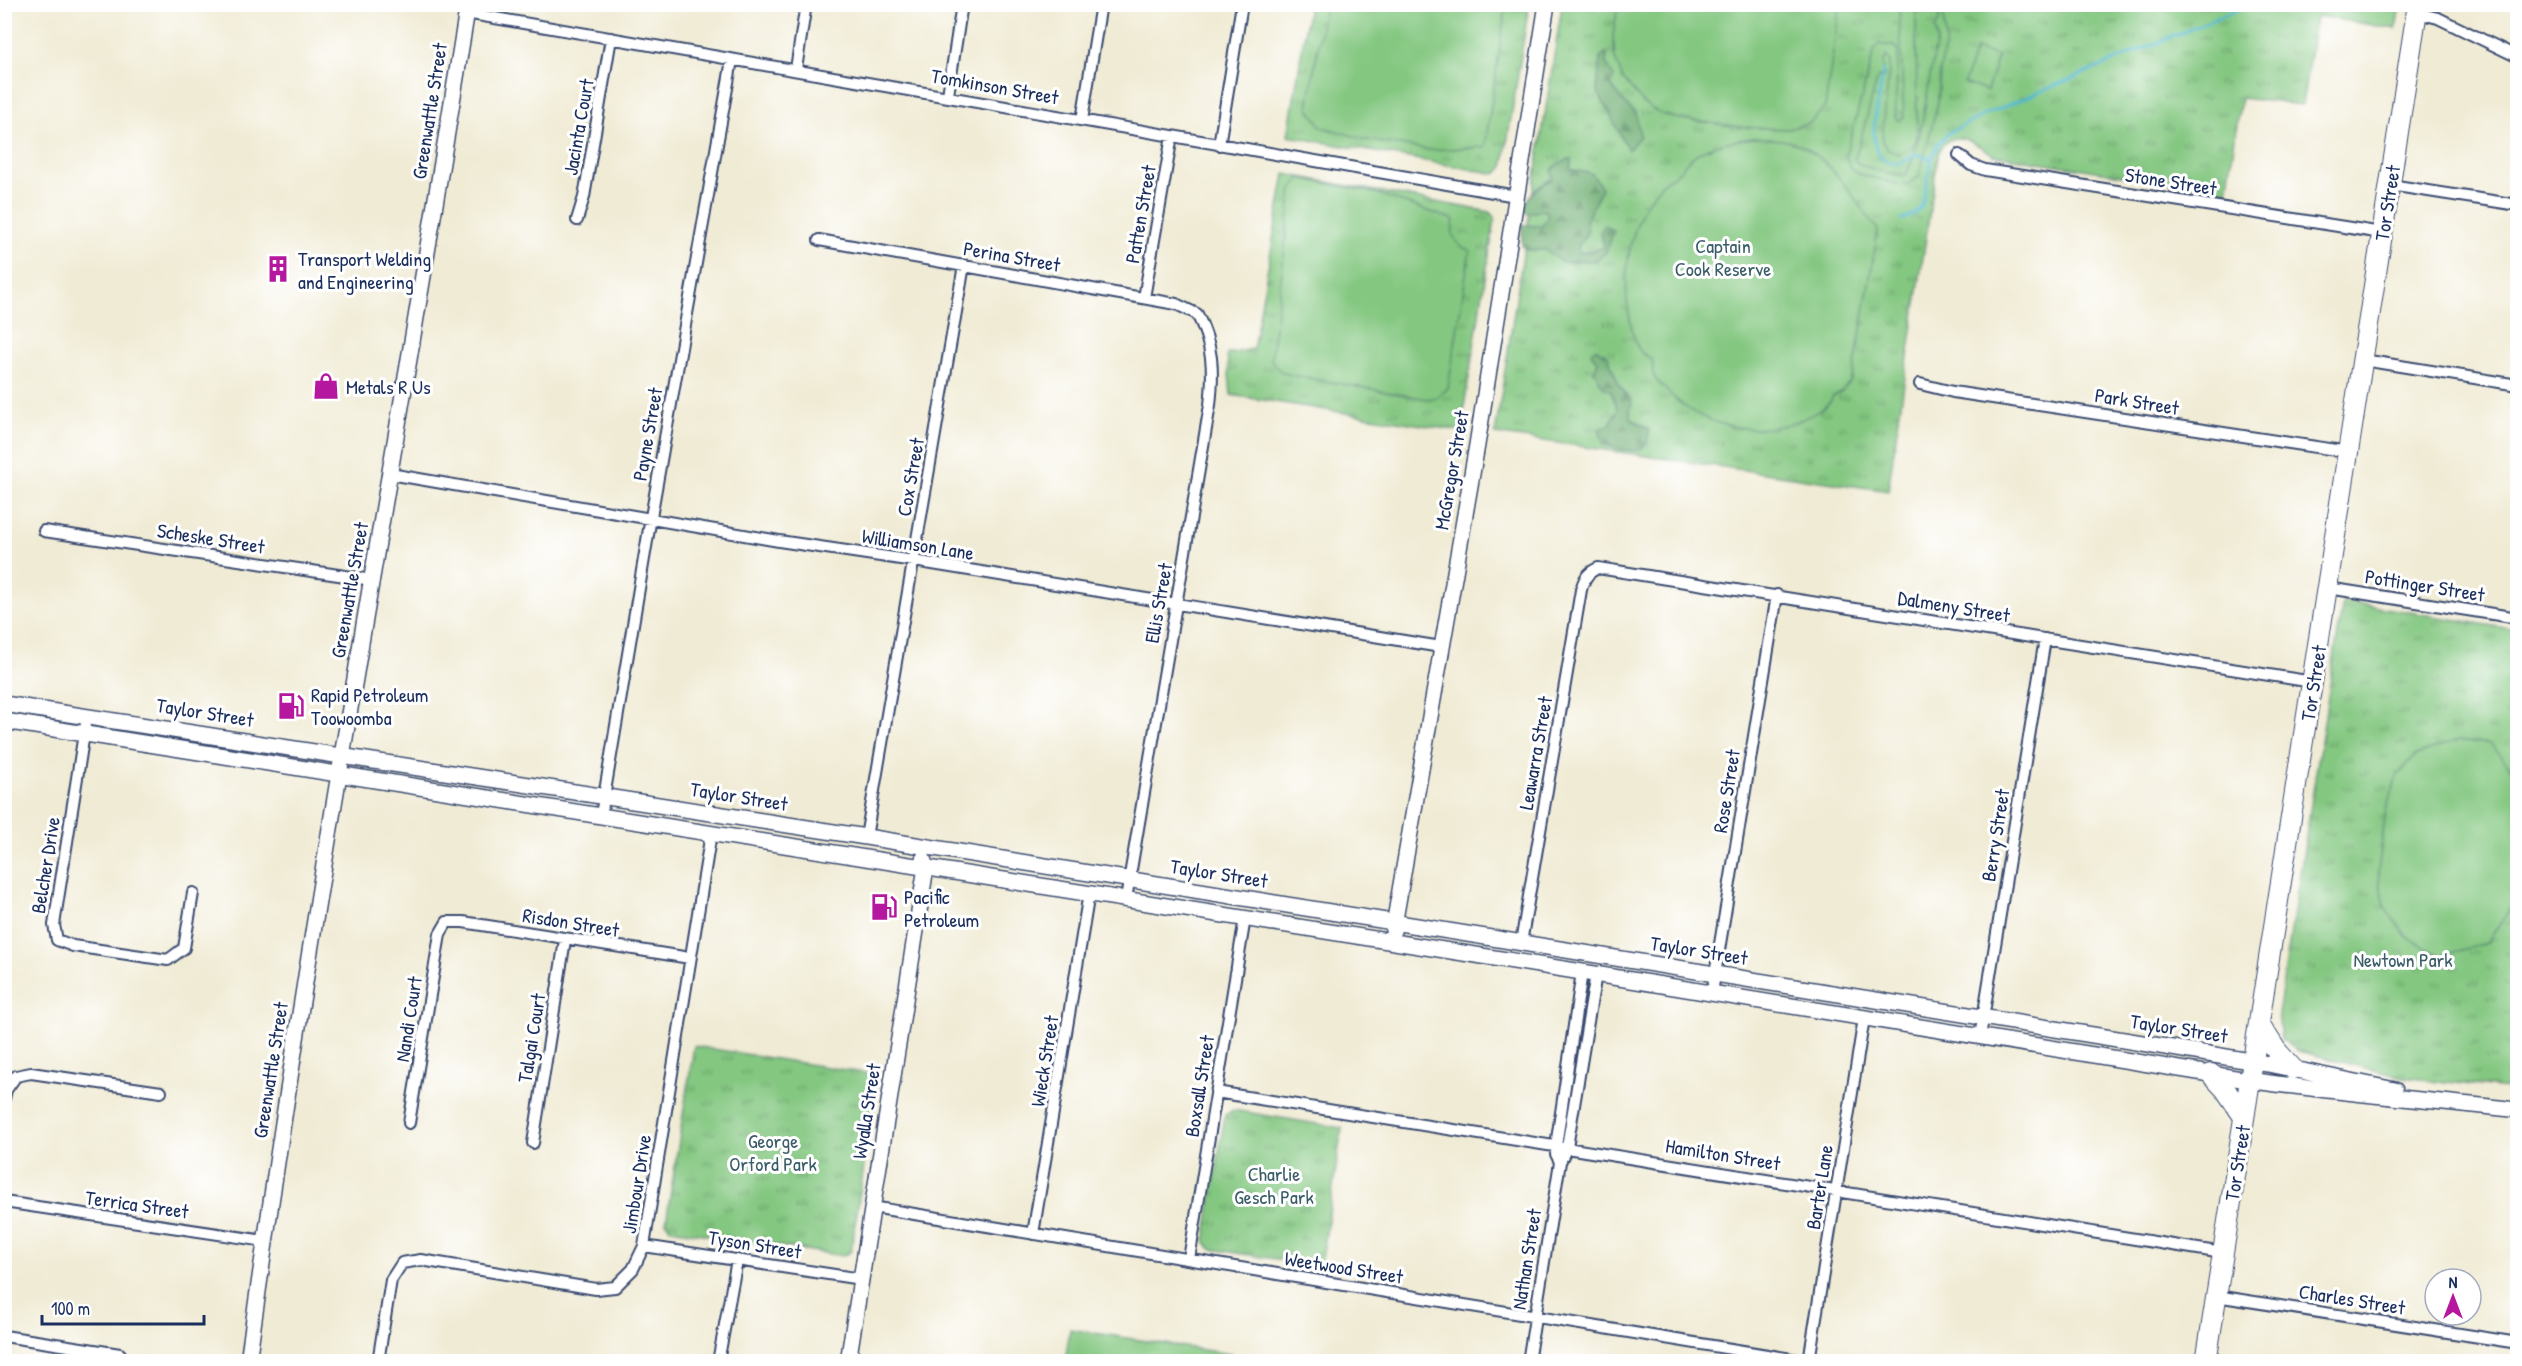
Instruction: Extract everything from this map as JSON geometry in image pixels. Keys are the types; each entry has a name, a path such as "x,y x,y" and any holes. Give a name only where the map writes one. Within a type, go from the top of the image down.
{"highway":[{"name":"Tor Street","path":"2206,1362 2418,9"},
{"path":"2260,1025 2276,1050 2294,1069"},
{"path":"2211,1074 2225,1089 2244,1117"}],"main road":[{"name":"McGregor Street","path":"1392,942 1477,446 1547,4"},
{"name":"Greenwattle Street","path":"248,1362 341,754 467,9"},
{"name":"Taylor Street","path":"4,704 341,754 866,837 1983,1018 2392,1098 2424,1099 2517,1110"},
{"name":"Taylor Street","path":"4,721 2211,1074 2294,1069 2424,1099"},
{"path":"866,837 880,846 921,854 926,867"},
{"name":"Wyalla Street","path":"848,1362 926,867"}],"street":[{"path":"796,69 806,4"},
{"path":"948,95 962,4"},
{"path":"1082,120 1101,4"},
{"path":"1219,145 1242,4"},
{"name":"Tomkinson Street","path":"467,9 732,60 948,95 1516,196"},
{"path":"2418,9 2517,57"},
{"name":"Jacinta Court","path":"577,220 584,197 611,38"},
{"name":"Payne Street","path":"601,815 732,60"},
{"name":"Patten Street","path":"1144,298 1172,136"},
{"name":"Stone Street","path":"1959,155 1971,165 1985,170 2382,233"},
{"path":"2390,185 2517,206"},
{"name":"Perina Street","path":"819,240 1176,304 1197,314"},
{"name":"Cox Street","path":"866,837 964,265"},
{"name":"Ellis Street","path":"1126,899 1213,383 1208,335 1197,314"},
{"path":"2363,360 2517,385"},
{"name":"Park Street","path":"1920,384 1953,392 2349,452"},
{"name":"Williamson Lane","path":"390,474 651,517 779,541 1441,647"},
{"name":"Scheske Street","path":"44,531 372,580"},
{"name":"Dalmeny Street","path":"1590,572 1598,568 1610,569 2313,682"},
{"name":"Leawarra Street","path":"1521,943 1581,590 1583,580 1590,572"},
{"name":"Pottinger Street","path":"2328,588 2517,618"},
{"name":"Rose Street","path":"1712,993 1777,595"},
{"name":"Berry Street","path":"1980,1037 2045,639"},
{"name":"Belcher Drive","path":"87,716 54,926 57,940 73,946 168,960 184,948 193,893"},
{"name":"Jimbour Drive","path":"378,1362 391,1280 402,1263 421,1260 596,1289 615,1287 633,1269 644,1246 711,833"},
{"name":"Wieck Street","path":"1033,1234 1089,893"},
{"name":"Boxsall Street","path":"1189,1259 1245,918"},
{"name":"Risdon Street","path":"447,922 463,922 565,940 690,958"},
{"name":"Nandi Court","path":"409,1123 440,934 447,922"},
{"name":"Talgai Court","path":"533,1143 565,940"},
{"name":"Nathan Street","path":"1528,1362 1560,1162 1556,1154 1562,1147 1589,973"},
{"name":"Barter Lane","path":"1809,1361 1864,1018"},
{"path":"4,1100 6,1090 16,1076 31,1073 161,1092"},
{"name":"Hamilton Street","path":"1216,1092 2223,1253"},
{"name":"Terrica Street","path":"4,1202 265,1241"},
{"name":"Weetwood Street","path":"872,1207 1809,1361"},
{"name":"Tyson Street","path":"644,1246 861,1279"},
{"path":"718,1362 737,1260"},
{"name":"Charles Street","path":"2216,1296 2517,1343"},
{"path":"4,1336 120,1354"}],"green space":[{"path":"1309,5 1529,5 1503,168 1496,174 1288,136"},
{"path":"1325,5 1506,5 1485,147 1430,150 1367,140 1322,127 1308,107"},
{"name":"Captain Cook Reserve","path":"1562,5 2400,5 2396,29 2316,16 2302,105 2241,98 2227,192 1994,155 1966,139 1952,139 1945,143 1939,150 1888,491 1495,434"},
{"path":"1618,5 1840,5 1825,107 1810,123 1788,129 1741,127 1680,119 1661,114 1644,104 1623,79 1615,58 1613,36"},
{"path":"1899,5 1916,5 1917,139 1912,148 1898,154 1888,150 1882,141 1890,60 1886,56 1883,63 1884,78 1878,77 1855,159 1857,163 1875,170 1906,175 1918,142 1925,108 1937,40 1935,27 1939,22 1938,5 1942,5 1946,41 1940,71 1938,102 1919,177 1908,184 1900,185 1860,174 1849,167 1846,154 1875,49 1879,44 1894,46 1898,52 1895,117 1899,121 1904,117"},
{"path":"1976,49 1998,56 1987,91 1964,83"},
{"path":"1606,53 1606,63 1614,77 1610,84 1625,104 1636,113 1640,136 1628,150 1597,90 1600,58"},
{"path":"1754,138 1793,142 1815,154 1845,185 1878,230 1854,371 1850,382 1817,412 1788,424 1770,428 1735,427 1717,422 1685,407 1671,395 1654,377 1652,360 1641,352 1636,343 1628,308 1627,291 1628,257 1632,240 1637,223 1654,193 1700,152 1727,142"},
{"path":"1572,159 1570,169 1592,174 1602,188 1586,221 1588,231 1578,247 1579,253 1603,248 1600,233 1604,225 1614,231 1606,252 1596,261 1562,262 1545,250 1527,250 1522,246 1522,225 1542,226 1547,219 1547,212 1543,210 1527,214 1524,211 1527,201 1538,188 1552,179 1552,170 1556,165"},
{"path":"1285,174 1490,212 1495,219 1460,431 1231,395 1227,354 1253,349"},
{"path":"1300,178 1376,193 1454,220 1453,235 1457,243 1470,250 1448,388 1438,397 1427,399 1291,375 1276,368 1271,360 1292,189"},
{"path":"1595,348 1608,356 1619,385 1632,402 1630,411 1632,419 1649,429 1645,446 1640,449 1627,450 1604,445 1599,429 1609,425 1618,410 1611,391 1603,387 1594,371 1598,361 1591,351"},
{"name":"Newtown Park","path":"2343,601 2517,630 2517,1090 2402,1077 2298,1051 2281,1039 2278,1014"},
{"path":"2458,740 2491,744 2517,776 2517,899 2487,943 2440,956 2408,938 2384,907 2378,873 2386,810 2397,776 2416,755"},
{"name":"George Orford Park","path":"694,1046 878,1075 851,1251 843,1256 671,1229 666,1222"},
{"name":"Charlie Gesch Park","path":"1233,1110 1342,1128 1321,1266 1211,1249 1205,1241 1225,1115"},
{"path":"1070,1329 1274,1361 1065,1361"}],"waterway":[{"path":"1902,220 1916,213 1922,206 1932,157 1937,145 1947,134 1984,115 2251,4"},
{"path":"1883,70 1874,132 1879,154 1886,161 1894,163 1905,161 1915,154 1931,159"}],"place":[{"name":"Transport Welding and Engineering","path":"278,269"},
{"name":"Metals R Us","path":"326,386"},
{"name":"Rapid Petroleum Toowoomba","path":"291,706"},
{"name":"Pacific Petroleum","path":"884,907"}]}
